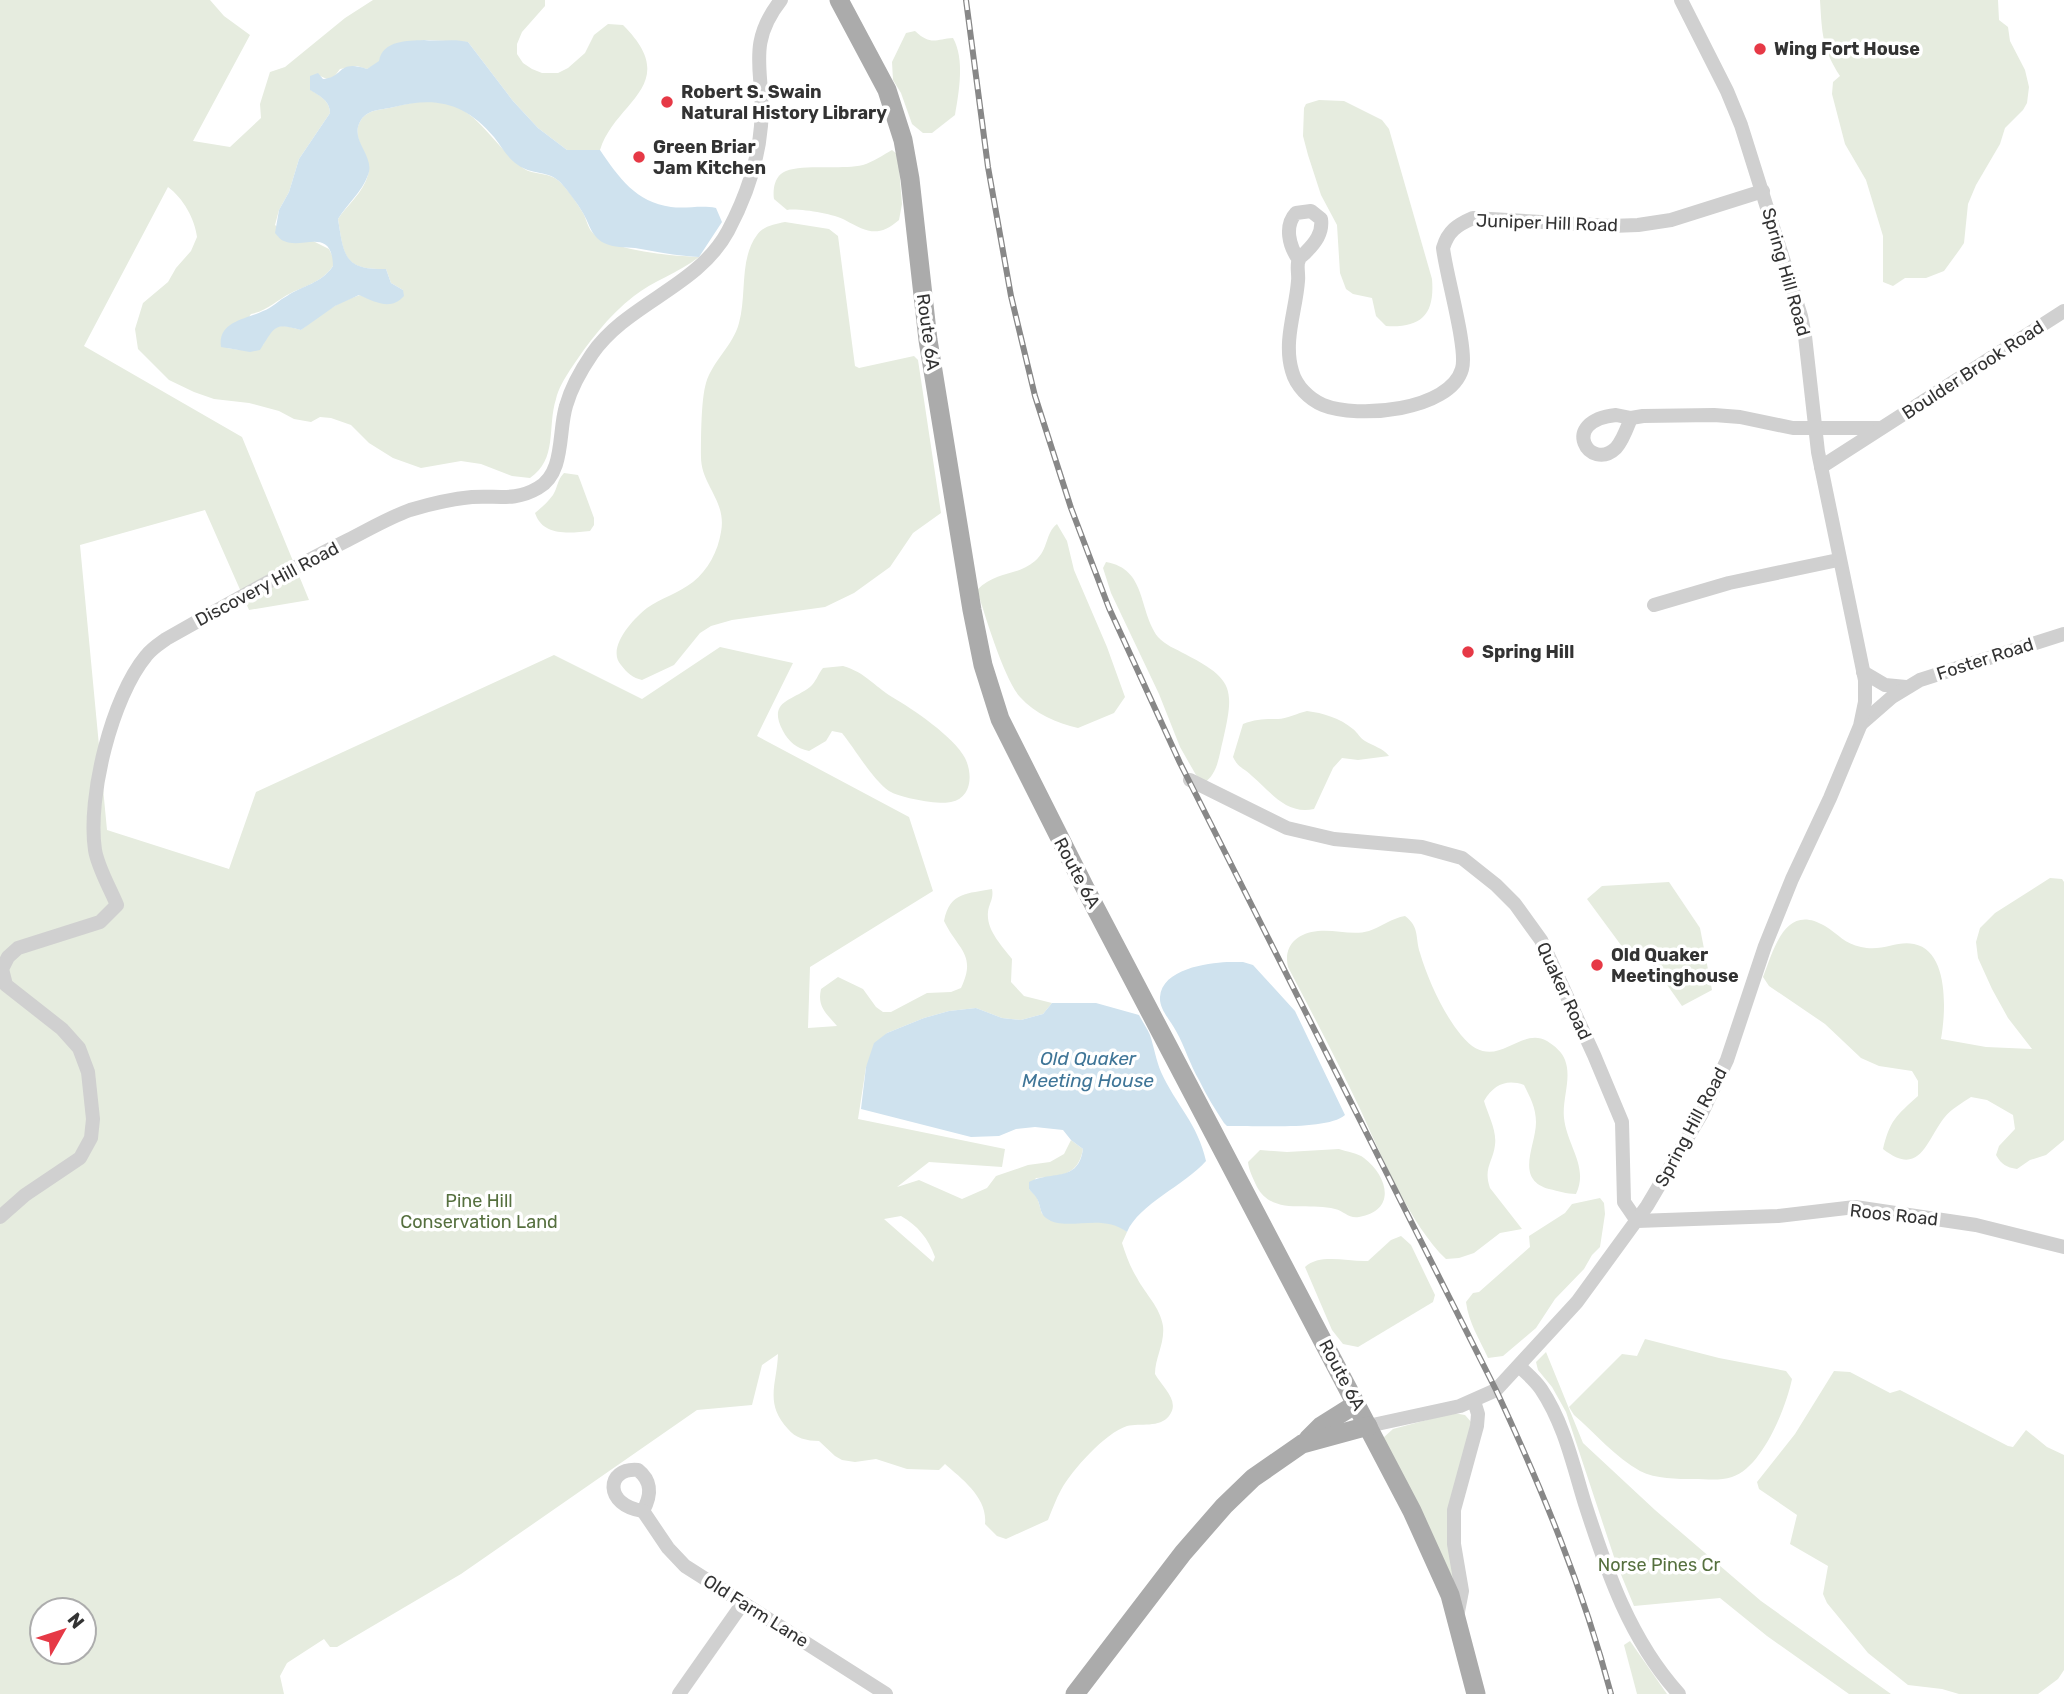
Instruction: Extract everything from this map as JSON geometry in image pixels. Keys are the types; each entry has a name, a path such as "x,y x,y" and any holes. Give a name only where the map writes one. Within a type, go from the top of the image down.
{"main road":[{"name":"Route 6A","path":"839,0 887,90 905,149 928,340 972,611 983,665 1000,719 1073,866 1368,1426 1430,1550 1457,1617 1476,1694"},
{"path":"1075,1694 1163,1578 1224,1506 1253,1478 1302,1444 1321,1426 1356,1404"},
{"path":"1302,1444 1368,1426"}],"street":[{"name":"Discovery Hill Road","path":"0,1217 26,1195 80,1158 91,1138 93,1118 88,1072 79,1048 62,1029 6,985 2,969 8,957 18,948 100,922 117,905 95,851 95,796 114,719 136,668 148,652 166,639 324,552 407,511 435,503 474,497 508,499 524,495 547,483 557,460 566,406 601,342 632,314 704,263 727,232 750,180 759,139 761,106 758,59 761,32 781,0"},
{"name":"Spring Hill Road","path":"1368,1426 1474,1401 1496,1390 1577,1302 1637,1221 1701,1115 1727,1060 1778,915 1860,726 1865,702 1863,672 1821,467 1801,316 1741,125 1681,0"},
{"name":"Juniper Hill Road","path":"1299,260 1289,359 1292,374 1300,387 1314,400 1333,408 1372,410 1412,406 1433,400 1447,391 1462,370 1461,341 1443,248 1447,235 1458,224 1473,218 1611,226 1638,225 1671,219 1763,191"},
{"name":"Boulder Brook Road","path":"1821,467 2064,311"},
{"name":"Boulder Brook Road","path":"1631,418 1714,415 1815,430 1881,428"},
{"path":"1654,605 1729,583 1839,560"},
{"name":"Foster Road","path":"1860,726 1878,707 1920,680 2064,634"},
{"path":"1863,672 1885,685 1906,687"},
{"name":"Quaker Road","path":"1190,780 1287,828 1334,839 1422,847 1462,858 1496,884 1515,904 1541,940 1594,1055 1622,1122 1624,1202 1637,1221"},
{"name":"Roos Road","path":"1637,1221 1778,1216 1855,1207 1976,1225 2064,1247"},
{"path":"1519,1366 1539,1387 1561,1428 1604,1563 1621,1605 1641,1642 1679,1694"},
{"path":"1457,1617 1462,1591 1452,1525 1456,1500 1478,1420 1474,1401"},
{"name":"Old Farm Lane","path":"643,1511 668,1548 685,1566 886,1694"},
{"path":"679,1694 743,1604"}],"green space":[{"name":"Pine Hill Conservation Land","path":"0,0 210,0 224,16 250,35 193,141 230,147 261,118 260,104 270,72 285,67 345,18 373,0 545,0 545,6 522,32 517,44 517,54 523,63 542,73 558,73 568,68 585,53 594,35 608,24 623,25 640,46 647,63 646,78 640,92 618,118 600,150 567,150 538,128 513,101 468,42 424,40 367,69 357,66 340,69 334,77 327,79 320,76 311,90 326,102 330,113 299,159 275,225 296,243 311,240 329,249 333,266 319,279 251,314 227,348 240,350 263,345 270,332 278,327 301,330 344,301 360,295 372,300 403,290 391,283 386,269 361,267 348,258 344,251 338,219 359,193 368,175 368,161 357,134 361,120 371,112 420,102 440,102 456,106 481,125 523,168 557,179 581,209 591,230 601,238 642,251 699,257 634,296 591,340 560,388 553,410 545,462 530,478 512,476 481,464 461,461 421,468 393,458 369,443 351,425 331,418 320,417 311,422 294,419 279,411 249,403 214,399 194,392 169,380 138,349 135,329 143,303 168,282 191,251 197,237 187,209 168,187 84,346 242,437 309,600 249,610 205,510 80,545 107,830 229,869 256,792 554,655 642,699 720,647 793,663 757,736 909,817 933,891 810,967 808,1028 837,1026 823,1009 820,995 821,989 838,977 863,989 883,1012 891,1012 927,993 951,992 961,988 967,967 966,960 944,921 947,911 955,899 961,896 992,889 988,919 996,937 1012,959 1011,982 1024,996 1052,1003 1043,1014 1021,1020 1002,1018 976,1008 949,1011 924,1018 887,1033 866,1067 858,1119 1005,1149 1002,1167 929,1162 897,1187 919,1180 962,1199 987,1188 996,1176 1028,1165 1050,1162 1064,1154 1071,1140 1083,1149 1073,1170 1061,1175 1036,1178 1029,1189 1037,1197 1042,1214 1116,1223 1127,1232 1122,1243 1128,1261 1156,1307 1163,1326 1155,1374 1172,1400 1169,1416 1160,1422 1127,1426 1109,1436 1090,1453 1066,1482 1048,1520 1006,1539 997,1536 985,1524 985,1515 978,1498 945,1464 939,1470 907,1469 876,1459 855,1462 842,1460 819,1441 794,1435 781,1420 774,1402 778,1354 762,1365 752,1405 697,1410 461,1574 337,1647 330,1647 324,1639 287,1663 280,1676 284,1694 0,1694","holes":["901,1216 926,1238 935,1257 933,1262 884,1219"]},
{"path":"1820,0 1998,0 1999,20 2008,27 2010,41 2025,70 2029,87 2027,103 2005,128 2000,144 1976,185 1968,204 1964,243 1944,271 1926,278 1905,278 1893,286 1883,282 1883,236 1866,180 1845,144 1832,94 1833,82 1840,76 1824,40"},
{"path":"915,31 930,40 953,38 959,56 960,76 955,115 932,133 923,133 912,124 901,93 893,80 892,62 906,33"},
{"path":"1319,100 1344,101 1382,120 1389,129 1432,279 1431,302 1428,310 1417,322 1386,326 1376,316 1372,298 1353,294 1346,289 1340,273 1337,225 1321,195 1303,136 1304,108 1306,104"},
{"path":"892,150 898,155 902,204 899,220 885,229 866,230 833,216 787,210 774,199 777,179 786,171 863,165"},
{"path":"785,222 829,229 838,236 855,366 859,368 914,356 918,360 941,513 913,533 890,567 854,593 825,607 732,620 711,626 700,633 674,665 642,680 621,665 617,658 619,642 635,619 647,608 693,582 712,560 722,521 702,467 704,390 713,367 732,339 739,323 751,245 762,229"},
{"path":"564,473 578,475 594,518 590,531 566,533 551,530 539,521 535,513 553,495"},
{"path":"1057,524 1067,541 1074,570 1125,697 1114,713 1078,728 1047,717 1020,697 1001,662 977,590 992,579 1035,561"},
{"path":"1106,562 1129,573 1140,592 1158,637 1213,671 1226,687 1229,708 1219,758 1212,775 1204,783 1196,775 1180,747 1159,694 1111,593 1103,568"},
{"path":"843,666 864,676 952,741 968,764 970,778 963,796 951,802 938,803 894,794 870,772 842,733 832,731 826,741 809,751 790,741 779,721 780,708 789,699 810,687 823,668"},
{"path":"1307,711 1343,722 1363,740 1389,756 1358,760 1342,758 1333,768 1314,809 1304,810 1295,809 1280,801 1239,766 1233,757 1243,724 1281,719"},
{"path":"2050,878 2062,879 2064,882 2064,1140 2046,1155 2030,1160 2017,1169 2007,1166 1996,1155 1999,1146 2015,1129 2013,1115 1987,1100 1971,1097 1947,1115 1921,1153 1906,1160 1896,1157 1883,1149 1888,1131 1895,1119 1918,1096 1918,1081 1912,1071 1879,1066 1861,1058 1825,1024 1769,986 1763,977 1777,942 1791,924 1800,920 1811,920 1855,946 1876,948 1902,943 1914,944 1925,949 1934,958 1939,970 1944,998 1941,1039 1986,1047 2032,1049 2008,1018 1992,989 1978,958 1976,942 1980,928 1995,913"},
{"path":"1669,882 1700,928 1712,990 1682,1006 1651,962 1629,956 1587,899 1602,886"},
{"path":"1405,916 1415,929 1423,963 1442,1007 1454,1026 1473,1047 1496,1051 1526,1039 1536,1038 1547,1041 1558,1049 1567,1067 1564,1118 1579,1165 1576,1194 1549,1189 1532,1178 1529,1161 1535,1131 1535,1112 1524,1085 1501,1084 1492,1090 1484,1101 1495,1139 1488,1181 1490,1188 1522,1229 1500,1233 1474,1253 1459,1258 1446,1259 1433,1245 1409,1209 1288,967 1288,953 1293,942 1310,932 1363,932"},
{"path":"1339,1149 1362,1156 1379,1174 1385,1192 1384,1200 1379,1208 1371,1213 1355,1217 1325,1207 1292,1206 1272,1202 1257,1187 1248,1162 1260,1150 1287,1152"},
{"path":"1600,1198 1604,1203 1605,1214 1600,1247 1584,1269 1555,1299 1536,1328 1503,1356 1488,1358 1472,1324 1466,1302 1473,1293 1479,1292 1530,1247 1529,1236 1565,1213 1572,1204"},
{"path":"1401,1236 1411,1245 1435,1295 1433,1302 1358,1347 1343,1344 1332,1330 1305,1267 1326,1259 1368,1261 1391,1240"},
{"path":"1645,1339 1719,1358 1786,1371 1792,1379 1771,1436 1763,1450 1743,1471 1732,1477 1718,1479 1674,1479 1646,1474 1623,1459 1574,1415 1569,1407 1622,1354 1637,1356"},
{"name":"Norse Pines Cr","path":"1546,1352 1583,1443 1655,1510 1761,1601 1891,1694 1849,1694 1767,1636 1720,1598 1634,1606 1615,1560 1566,1412 1552,1387 1538,1370 1536,1362"},
{"path":"1834,1371 1850,1372 1890,1393 1900,1390 2008,1446 2013,1447 2026,1430 2047,1447 2064,1455 2064,1670 2058,1679 2038,1694 1959,1694 1908,1685 1868,1653 1827,1603 1823,1594 1828,1566 1790,1544 1797,1515 1759,1489 1757,1482 1795,1434"},
{"path":"1453,1413 1465,1415 1472,1423 1450,1510 1457,1587 1383,1438 1393,1429"},
{"path":"1630,1641 1667,1694 1637,1694 1624,1645"}],"water":[{"path":"424,40 468,42 513,101 538,128 567,150 600,150 622,179 648,200 671,207 716,208 722,222 699,257 608,245 593,234 581,209 561,183 551,176 523,168 514,162 472,116 449,105 423,102 376,110 364,116 358,127 368,161 368,175 338,219 342,243 349,258 362,267 386,269 391,283 403,290 404,296 399,301 388,304 359,295 335,306 301,330 276,328 260,350 250,352 221,347 221,338 228,326 266,310 293,292 317,281 333,266 331,254 322,243 291,243 281,240 275,233 279,210 289,192 299,159 330,113 326,102 310,90 310,76 318,73 323,79 330,78 350,66 367,69 379,61 381,54 391,45"},
{"path":"1227,962 1253,965 1295,1011 1345,1115 1336,1120 1307,1125 1227,1126 1224,1123 1163,1010 1160,997 1168,980 1177,974 1198,966"},
{"name":"Old Quaker Meeting House","path":"1052,1003 1096,1003 1139,1015 1150,1035 1161,1072 1198,1136 1202,1148 1206,1161 1141,1212 1127,1232 1106,1223 1063,1224 1042,1214 1038,1200 1029,1189 1029,1182 1070,1171 1076,1167 1083,1149 1063,1130 1035,1127 1016,1129 999,1136 971,1137 861,1109 866,1067 874,1043 887,1033 924,1018 949,1011 976,1008 1002,1018 1021,1020 1043,1014"}],"railway":[{"path":"966,0 988,167 1011,296 1035,396 1071,508 1109,608 1180,763 1496,1390 1560,1539 1588,1616 1611,1694"}],"place":[{"name":"Wing Fort House","path":"1760,49"},
{"name":"Robert S. Swain Natural History Library","path":"667,102"},
{"name":"Green Briar Jam Kitchen","path":"639,157"},
{"name":"Spring Hill","path":"1468,652"},
{"name":"Old Quaker Meetinghouse","path":"1597,965"}]}
